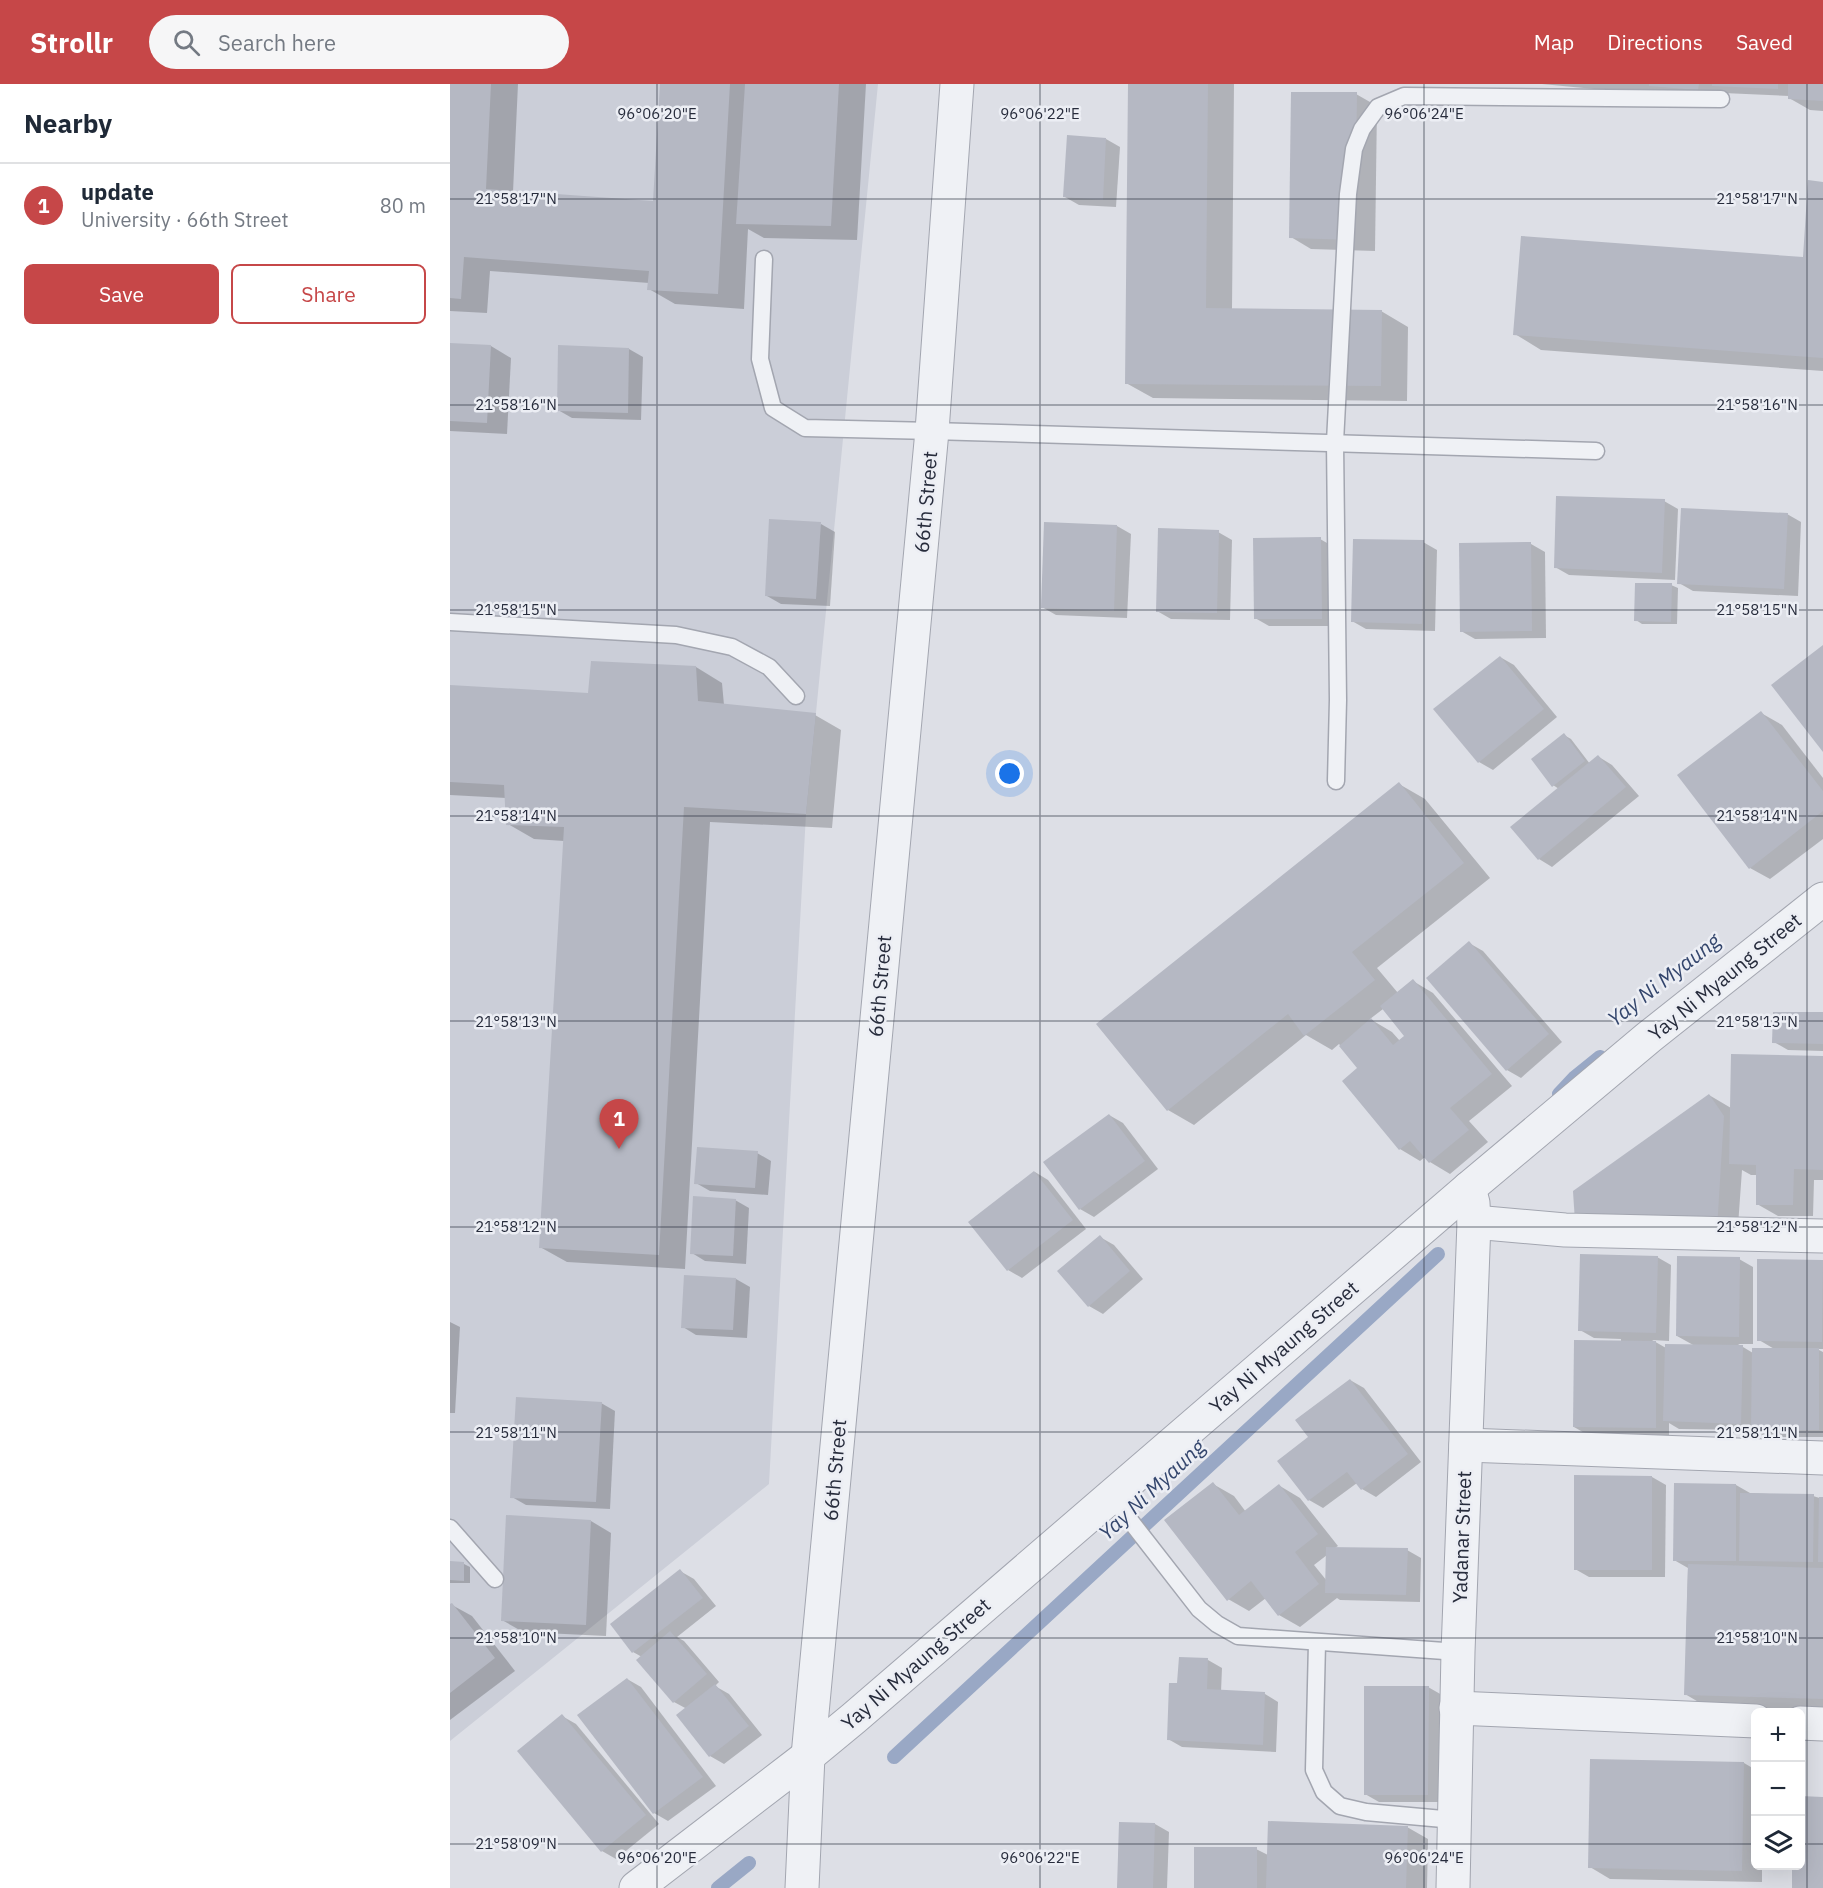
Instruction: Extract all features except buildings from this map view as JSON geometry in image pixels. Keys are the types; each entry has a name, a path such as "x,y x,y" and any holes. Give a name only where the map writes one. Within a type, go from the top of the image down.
{"street":[{"name":"66th Street","path":"802,1888 808,1756 932,430 957,84"},
{"name":"Yay Ni Myaung Street","path":"636,1888 808,1756 1469,1188 1649,1037 1823,899"},
{"name":"Yadanar Street","path":"1453,1888 1456,1708 1474,1222 1469,1188"},
{"path":"1474,1222 1565,1230 1823,1236"},
{"path":"1466,1445 1823,1458"},
{"path":"1456,1708 1751,1721"},
{"path":"1805,1724 1823,1724"}],"lane":[{"path":"1336,781 1338,700 1335,442 1348,195 1354,149 1362,129 1378,107 1404,96 1721,99"},
{"path":"764,259 760,359 773,408 805,428 1596,451"},
{"path":"450,622 676,635 732,647 769,667 796,696"},
{"path":"1111,1496 1199,1609 1217,1624 1238,1636 1458,1652"},
{"path":"450,1528 495,1579"},
{"path":"1317,1643 1314,1770 1324,1791 1340,1806 1454,1820"}],"shaded area":[{"path":"450,84 878,84 806,814 769,1484 450,1741"}],"waterway":[{"name":"Yay Ni Myaung","path":"1559,1094 1574,1078 1600,1057"},
{"name":"Yay Ni Myaung","path":"894,1757 1438,1254"},
{"name":"Yay Ni Myaung","path":"718,1888 749,1863"}],"place":[{"name":"update","path":"619,1149"}]}
